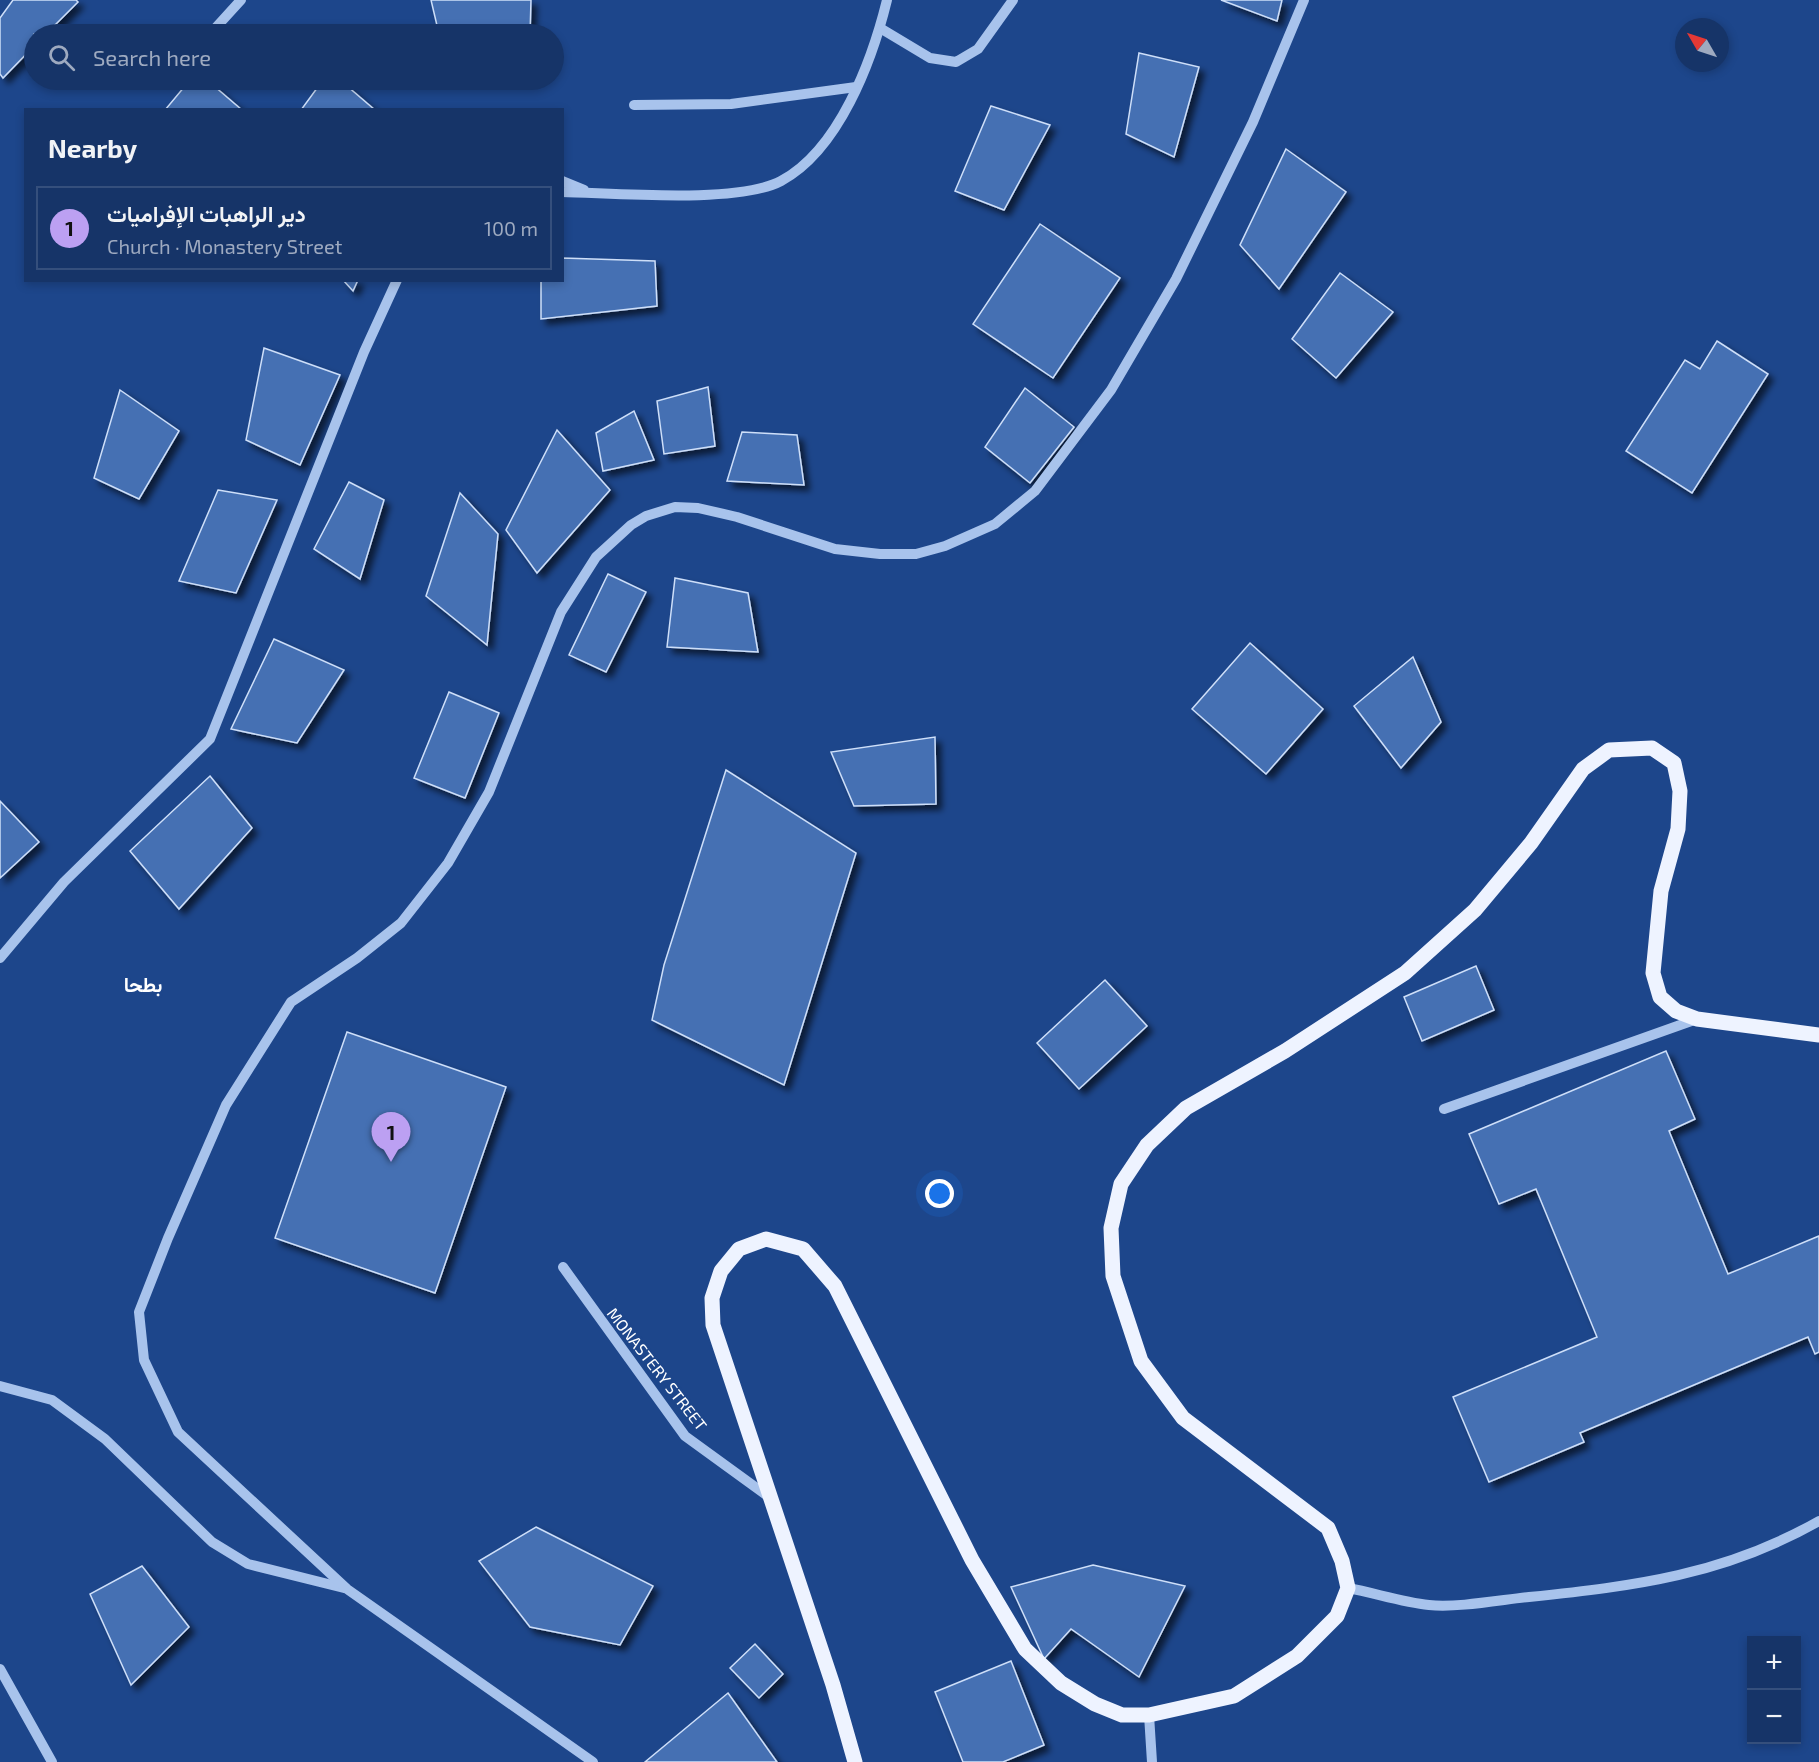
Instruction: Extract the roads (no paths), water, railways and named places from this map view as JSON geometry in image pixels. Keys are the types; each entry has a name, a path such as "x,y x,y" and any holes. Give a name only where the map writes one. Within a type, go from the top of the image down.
{"main road":[{"path":"855,1762 833,1685 713,1325 712,1298 721,1271 739,1249 766,1239 803,1249 835,1286 972,1560 1025,1649 1061,1683 1095,1704 1122,1715 1149,1715 1234,1696 1297,1656 1338,1616 1348,1588 1342,1561 1328,1528 1183,1418 1141,1361 1113,1276 1111,1228 1120,1184 1147,1145 1186,1108 1285,1051 1405,973 1475,910 1531,843 1583,769 1610,750 1652,748 1674,763 1680,791 1678,829 1661,891 1653,973 1660,997 1676,1011 1697,1020 1819,1035"}],"street":[{"path":"219,24 241,0"},
{"path":"564,192 738,192 780,181 813,158 830,138 856,87 880,28 887,0"},
{"path":"880,28 930,58 956,62 978,49 1013,0"},
{"path":"593,1762 347,1589 178,1432 144,1360 139,1312 226,1105 291,1002 320,980 357,958 401,922 448,863 489,792 561,612 596,557 631,525 646,516 675,507 698,508 736,517 835,549 880,554 916,554 945,546 994,524 1035,491 1112,390 1176,279 1253,122 1304,0"},
{"path":"634,105 731,104 856,87"},
{"path":"564,182 589,192"},
{"path":"0,958 64,882 210,740 364,352 396,282"},
{"path":"1444,1109 1697,1020"},
{"name":"MONASTERY STREET","path":"563,1268 685,1436 769,1497"},
{"path":"0,1386 52,1400 105,1439 212,1542 248,1564 347,1589"},
{"path":"1348,1588 1430,1605 1635,1586 1741,1558 1790,1538 1819,1521"},
{"path":"0,1669 52,1762"},
{"path":"1149,1715 1152,1762"}],"place":[{"name":"دير الراهبات الإفراميات","path":"391,1162"}],"district":[{"name":"بطحا","path":"143,985"}]}
